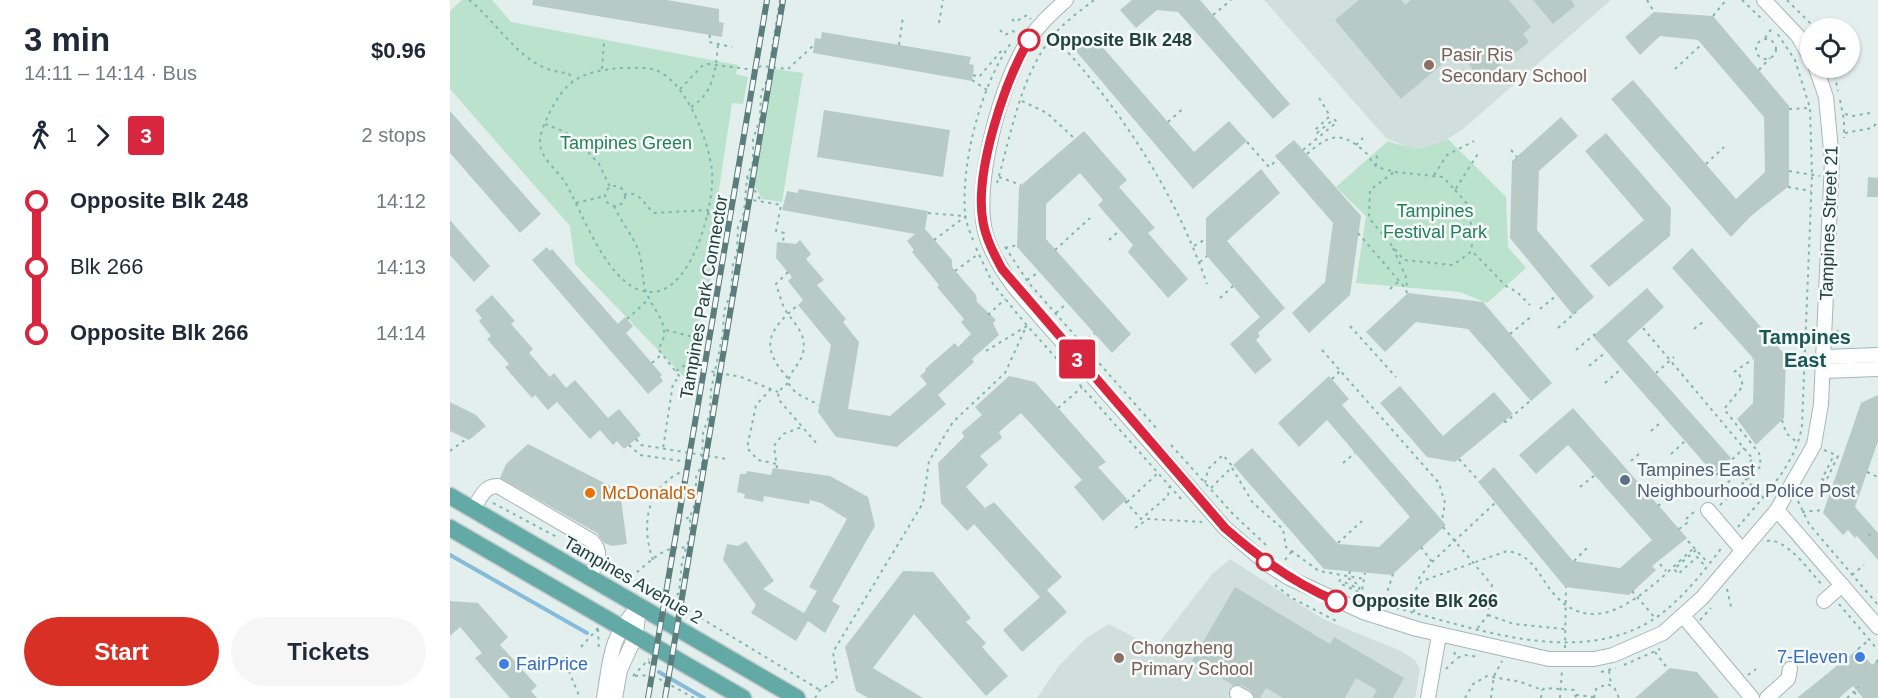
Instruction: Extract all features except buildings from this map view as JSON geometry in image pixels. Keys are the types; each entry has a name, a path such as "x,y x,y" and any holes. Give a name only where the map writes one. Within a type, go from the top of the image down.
{"main road":[{"name":"Tampines Avenue 2","path":"450,496 477,503 589,577 797,698"},
{"path":"450,528 636,635 654,656 743,698"}],"street":[{"name":"Tampines Street 21","path":"1066,0 1033,20 1014,68 984,170 983,221 986,236 1002,269 1225,528 1267,564 1312,591 1390,622 1549,659 1594,659 1646,642 1684,617 1777,510 1814,445 1820,416 1824,357 1832,178 1830,122 1820,78"},
{"path":"1764,0 1800,40"},
{"path":"1824,357 1878,355"},
{"path":"1823,371 1878,369"},
{"path":"477,503 491,486 498,486 592,541 598,548 599,559 589,577"},
{"path":"1706,510 1742,550"},
{"path":"1777,510 1847,580 1878,627"},
{"path":"1824,601 1847,580"},
{"path":"604,698 613,645 621,626 639,606"},
{"path":"615,698 620,670 636,635 639,606"},
{"path":"1684,617 1752,698"},
{"path":"1428,698 1439,634"},
{"path":"1767,698 1788,679 1790,669"}],"path":[{"path":"469,0 487,14 531,63 557,73 569,73 572,81"},
{"name":"Tampines Park Connector","path":"665,597 716,310 766,0"},
{"path":"664,621 671,600 679,593 690,536 690,517 696,501 696,477 703,454 703,433 710,413 711,390 723,333 724,311 730,293 733,264 737,252 738,227 746,199 747,177 753,162 753,139 760,119 761,93 769,66 780,0"},
{"path":"939,23 943,0"},
{"path":"996,188 1035,63 1053,36 1094,0"},
{"path":"1213,15 1231,0"},
{"path":"1647,0 1654,12"},
{"path":"1713,16 1726,0"},
{"path":"1394,607 1524,639 1561,642 1604,639 1634,629 1655,618 1707,567 1788,462 1798,443 1802,425 1812,175 1810,108 1795,60 1772,28 1742,0"},
{"path":"1787,0 1805,18"},
{"path":"1012,19 1015,22 1027,15 1053,36 1076,60 1139,147 1170,197 1194,246 1207,284"},
{"path":"899,45 903,17"},
{"path":"1022,27 1005,52 987,90 975,127 964,186 966,216 978,254 993,284 1027,326 1175,492"},
{"path":"1770,58 1763,59 1756,52 1756,45 1772,28"},
{"path":"1000,30 1005,35 1013,31 1017,35"},
{"path":"710,35 709,42 732,47"},
{"path":"1759,70 1777,51 1776,44 1771,39 1764,39"},
{"path":"602,70 604,42"},
{"path":"691,107 701,99 712,84 718,44"},
{"path":"1675,69 1702,44"},
{"path":"679,89 702,66 716,65 755,70 761,66 769,66 788,69 814,45"},
{"path":"973,75 979,77 1002,50 1005,52"},
{"path":"653,69 679,89 691,107 712,170 708,210 695,252 684,273 671,285 654,293 646,292 627,282 606,261 598,250 576,203 542,149 540,138 544,124 558,95 572,81 602,70 653,69"},
{"path":"972,80 987,90"},
{"path":"752,91 761,93"},
{"path":"1303,150 1336,122 1334,119 1317,133 1315,130 1330,116 1318,96"},
{"path":"1022,101 1047,113 1075,139"},
{"path":"1168,122 1185,107"},
{"path":"1789,109 1810,108"},
{"path":"1843,112 1849,117 1870,113"},
{"path":"1844,136 1847,132 1872,128 1878,122"},
{"path":"544,124 565,132 579,142 599,164 610,187"},
{"path":"1307,154 1332,137 1343,137 1365,152 1376,166 1394,172 1443,177 1470,207 1472,251 1506,286 1517,292 1530,305"},
{"path":"744,138 753,139"},
{"path":"1356,145 1364,138"},
{"path":"1433,176 1447,155 1474,141"},
{"path":"1247,142 1269,167 1278,159"},
{"path":"1706,164 1724,147"},
{"path":"1511,150 1516,157"},
{"path":"1455,190 1479,152"},
{"path":"1376,166 1377,154"},
{"path":"1789,171 1832,178"},
{"path":"1394,172 1370,190 1369,218 1404,260 1453,265 1472,251"},
{"path":"747,177 761,202"},
{"path":"999,177 1021,185"},
{"path":"610,187 618,187 624,195"},
{"path":"576,203 605,196 610,187"},
{"path":"1788,187 1811,191"},
{"path":"624,195 629,193 639,196 654,213 708,210"},
{"path":"707,215 735,193"},
{"path":"614,206 622,203 624,195"},
{"path":"605,196 609,204 614,206 640,256 641,273 646,292 666,330 664,342 658,349 680,376 673,383 663,448"},
{"path":"746,199 781,205 776,231 784,233 783,242"},
{"path":"928,213 966,216"},
{"path":"934,240 966,216"},
{"path":"1055,250 1090,218"},
{"path":"730,225 738,227"},
{"path":"1109,240 1120,230"},
{"path":"1358,233 1407,292 1406,277 1390,243"},
{"path":"1194,246 1206,239"},
{"path":"1003,242 1028,282 1162,435"},
{"path":"1006,248 1017,245"},
{"path":"955,271 978,254"},
{"path":"1200,262 1207,256"},
{"path":"1803,260 1809,260"},
{"path":"778,392 788,383 790,372 802,356 804,341 801,330 788,313 776,284 788,272"},
{"path":"1029,278 1039,272"},
{"path":"1390,289 1400,281"},
{"path":"1220,298 1233,286"},
{"path":"1540,309 1557,295"},
{"path":"627,319 650,298"},
{"path":"988,315 1005,299"},
{"path":"1058,311 1067,303"},
{"path":"789,378 771,353 769,338 780,320 798,305"},
{"path":"716,310 724,311"},
{"path":"1558,328 1576,312"},
{"path":"1510,334 1532,316"},
{"path":"1694,329 1703,322"},
{"path":"986,351 1027,326"},
{"path":"815,698 820,690 837,679 833,652 923,503 929,461 953,422 1005,373 1027,326"},
{"path":"1350,326 1396,378"},
{"path":"1643,328 1753,459 1740,474 1724,486"},
{"path":"666,330 693,337 692,355 695,358 702,338 711,337"},
{"path":"1837,331 1842,338 1858,345"},
{"path":"1083,343 1094,333"},
{"path":"1576,350 1595,334"},
{"path":"1322,350 1439,483 1445,503 1442,520"},
{"path":"1590,366 1606,352"},
{"path":"652,363 662,354"},
{"path":"1656,373 1674,357"},
{"path":"1786,357 1804,361"},
{"path":"1734,372 1753,359"},
{"path":"676,371 683,366 741,377 778,392"},
{"path":"1605,383 1621,369"},
{"path":"1679,529 1760,469 1761,457 1724,410 1743,386 1738,370"},
{"path":"1332,379 1340,371"},
{"path":"788,383 796,393 819,405"},
{"path":"1058,408 1082,387"},
{"path":"771,389 756,405 747,448 758,460 777,464"},
{"path":"778,392 779,400 818,445"},
{"path":"1504,421 1506,422 1531,400"},
{"path":"1782,420 1786,433 1798,443"},
{"path":"1651,431 1660,423"},
{"path":"777,468 774,446 783,434 802,427"},
{"path":"450,451 466,439"},
{"path":"636,439 641,445 727,459"},
{"path":"1671,454 1685,441"},
{"path":"1169,443 1270,549"},
{"path":"629,446 640,454 689,462"},
{"path":"1716,475 1744,448"},
{"path":"1825,450 1838,456 1826,481 1822,479 1834,455"},
{"path":"1343,463 1355,453"},
{"path":"1631,461 1640,453"},
{"path":"1205,483 1208,469 1223,455 1253,503 1283,529 1286,547 1322,574 1364,579"},
{"path":"1459,459 1479,481"},
{"path":"1729,462 1740,474"},
{"path":"1211,489 1233,468"},
{"path":"653,560 645,527 652,502 671,478 688,469"},
{"path":"1867,472 1878,477"},
{"path":"1158,473 1126,502 1142,519 1168,496 1170,489 1168,485"},
{"path":"687,475 696,477"},
{"path":"1580,488 1595,475"},
{"path":"1746,479 1762,497"},
{"path":"1658,506 1673,493"},
{"path":"1797,500 1809,524 1847,580 1878,605"},
{"path":"477,503 560,538"},
{"path":"1422,581 1419,578 1432,562 1495,503"},
{"path":"1802,512 1824,510"},
{"path":"679,520 690,517"},
{"path":"1135,528 1148,519 1203,522"},
{"path":"1338,543 1362,521"},
{"path":"1443,527 1492,585 1488,615 1478,628"},
{"path":"1688,541 1707,567"},
{"path":"632,577 675,546 686,548"},
{"path":"1421,547 1432,562"},
{"path":"1574,561 1587,548"},
{"path":"1695,549 1674,569 1678,574 1697,557 1707,567"},
{"path":"1414,612 1415,591 1422,581 1507,551 1519,554 1535,566 1549,588 1566,605 1583,611 1619,610 1639,599 1695,549"},
{"path":"1285,560 1292,551"},
{"path":"1277,556 1292,564"},
{"path":"599,559 820,690"},
{"path":"1660,564 1667,572"},
{"path":"1847,580 1864,566"},
{"path":"1322,574 1324,569"},
{"path":"1349,577 1350,571"},
{"path":"1360,596 1365,573"},
{"path":"1380,604 1383,605 1393,574"},
{"path":"1349,577 1360,586 1359,589 1340,580 1339,583 1359,592 1360,596"},
{"path":"1565,640 1566,587"},
{"path":"1727,589 1731,611"},
{"path":"1632,591 1655,618"},
{"path":"1350,594 1370,601"},
{"path":"1488,615 1514,624 1565,629"},
{"path":"590,623 598,628"},
{"path":"581,647 598,628"},
{"path":"598,628 598,653"},
{"path":"1858,650 1869,640"},
{"path":"1655,652 1668,669"},
{"path":"650,698 654,656"},
{"path":"629,683 632,677 654,656"},
{"path":"563,657 580,698"},
{"path":"1491,698 1494,676 1502,661"},
{"path":"1560,698 1562,670"},
{"path":"1609,671 1611,685 1617,690 1619,698"},
{"path":"632,677 639,674 652,675 694,698"},
{"path":"1465,698 1476,681 1487,676 1521,682 1542,690 1545,688 1575,691 1576,697 1594,697 1599,686 1611,685"},
{"path":"663,698 665,682"},
{"path":"1847,698 1859,687"},
{"path":"1541,698 1542,690"},
{"path":"1854,692 1859,698"}],"shaded area":[{"name":"Pasir Ris Secondary School","path":"1264,0 1611,0 1463,129 1438,145 1410,148 1386,138"},
{"path":"1230,559 1323,619 1401,651 1415,660 1420,669 1415,698 1037,698 1058,667 1086,638 1109,624 1155,648 1212,574"}],"green space":[{"name":"Tampines Green","path":"462,0 492,0 511,22 738,65 736,74 748,77 743,104 732,103 710,249 715,262 698,325 689,382 575,264 570,226 450,89 450,11"},
{"path":"774,69 803,73 782,202 762,199 749,176"},
{"name":"Tampines Festival Park","path":"1448,139 1506,197 1508,247 1526,268 1487,303 1460,292 1356,283 1366,216 1336,187 1388,141 1418,148"}],"waterway":[{"path":"450,555 587,633"},
{"path":"659,672 704,698"}],"railway":[{"path":"648,698 767,0"},
{"path":"665,698 783,0"}],"bus line":[{"name":"3","path":"1029,40 1007,87 984,170 981,205 986,236 992,252 1015,288 1225,528 1267,564 1312,591 1336,601"}],"place":[{"name":"Opposite Blk 248","path":"1029,40"},
{"name":"Pasir Ris Secondary School","path":"1429,65"},
{"name":"Tampines East Neighbourhood Police Post","path":"1625,480"},
{"name":"McDonald's","path":"590,493"},
{"name":"Opposite Blk 266","path":"1336,601"},
{"name":"7-Eleven","path":"1860,657"},
{"name":"Chongzheng Primary School","path":"1119,658"},
{"name":"FairPrice","path":"504,664"}],"district":[{"name":"Tampines East","path":"1805,348"}]}
